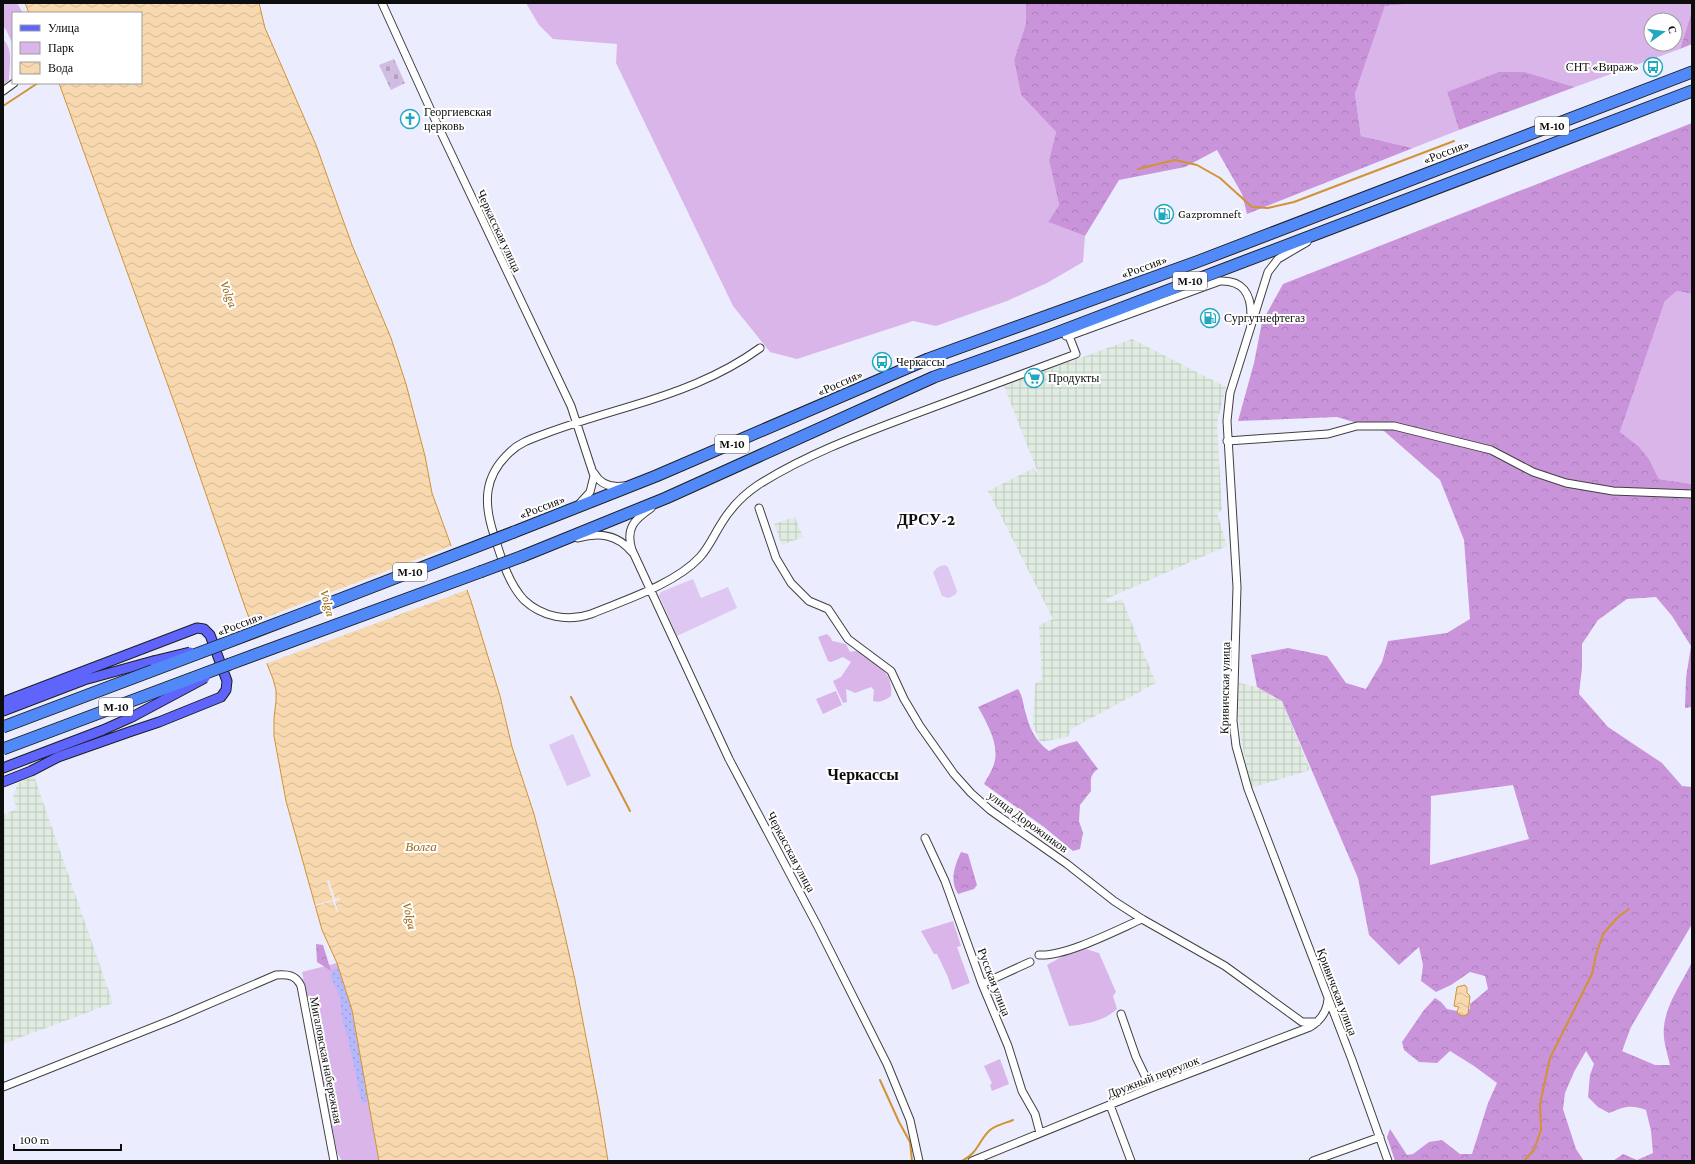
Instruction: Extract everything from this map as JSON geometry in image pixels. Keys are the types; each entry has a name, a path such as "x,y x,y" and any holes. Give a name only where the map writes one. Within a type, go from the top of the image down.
{"highway":[{"name":"«Россия»","path":"3,727 223,644 656,476 928,359 1206,258 1692,72"},
{"name":"М-10","path":"3,749 540,550 666,498 934,377 1331,229 1692,91"}],"main road":[{"path":"3,702 197,628 206,630 210,635 227,681 225,692 217,699 159,722 132,730 58,758 3,782"},
{"path":"3,711 84,680 223,644"},
{"path":"3,768 103,730 132,717 230,664"}],"street":[{"name":"Черкасская улица","path":"382,3 438,126 571,406 593,471 594,479 592,487 585,499 578,504 532,525"},
{"path":"3,91 13,84"},
{"name":"Кривичская улица","path":"1331,229 1282,256 1272,264 1266,275 1230,393 1227,416 1227,441 1237,587 1233,713 1236,746 1248,789 1352,1060 1388,1161"},
{"path":"1050,335 1069,336 1215,282 1223,281 1236,283 1246,292 1251,304 1251,323"},
{"path":"760,348 740,363 692,386 576,422 518,446 505,456 492,476 488,491 487,507 492,531 504,566 514,586 527,602 542,612 560,618 574,618 587,616 650,589 676,576 694,563 709,546 729,512 740,500 758,485 783,471 843,442 1076,354 1069,336"},
{"path":"1227,441 1328,434 1357,426 1394,426 1491,450 1533,472 1566,483 1612,491 1692,494"},
{"name":"Черкасская улица","path":"593,471 601,481 616,487 656,476"},
{"name":"Черкасская улица","path":"666,498 636,518 633,523 630,539 634,555 729,759 817,925 887,1064 910,1120 919,1161"},
{"name":"улица Дорожников","path":"759,508 776,558 791,583 809,601 828,609 848,639 891,671 920,726 954,774 971,793 990,810 1067,864 1114,901 1142,919 1225,966 1302,1022 1317,1022"},
{"name":"Черкасская улица","path":"540,550 598,534 617,539 627,546 634,555"},
{"name":"Русская улица","path":"925,838 945,881 982,984 1008,1046 1022,1091 1035,1114 1040,1134"},
{"path":"1039,955 1050,956 1142,919"},
{"path":"982,984 1030,962"},
{"name":"Мигаловская набережная","path":"3,1087 174,1019 276,975 282,974 293,976 299,981 301,986 334,1161"},
{"path":"1317,1022 1325,1010 1328,999"},
{"path":"1121,1014 1136,1057 1151,1088"},
{"name":"Дружный переулок","path":"972,1161 1151,1088 1306,1029 1317,1022"},
{"path":"1110,1105 1131,1161"},
{"path":"1313,1161 1380,1137"}],"shaded area":[{"path":"1132,339 1226,387 1217,423 1222,510 1217,513 1227,546 1106,599 1108,603 1122,599 1156,683 1071,729 1068,737 1040,742 1033,725 1035,684 1042,679 1039,625 1053,619 988,491 1034,468 1040,478 1004,386"},
{"path":"795,517 803,537 782,545 774,524"},
{"path":"945,565 948,567 957,591 956,594 949,598 942,596 933,572 938,567"},
{"path":"693,579 701,598 728,587 737,608 677,636 659,595 661,592"},
{"path":"1239,683 1257,687 1282,701 1310,770 1251,788 1241,738 1238,712"},
{"path":"573,734 591,776 567,786 549,745"},
{"path":"34,776 113,1003 3,1044 3,815 17,809 13,797 18,783"}],"green space":[{"path":"3,3 17,3 22,12 12,12 12,42 3,26"},
{"path":"526,3 1026,3 1026,23 1014,60 1021,95 1056,132 1049,160 1059,205 1048,222 1085,236 1083,262 1047,283 1007,301 936,326 913,321 797,359 770,352 733,306 616,63 617,44 553,39 539,25"},
{"path":"1026,3 1420,3 1385,6 1355,94 1361,136 1413,148 1247,214 1242,194 1217,150 1185,167 1119,180 1085,236 1048,222 1059,205 1049,160 1056,132 1021,95 1014,60 1026,23"},
{"path":"1420,3 1692,3 1692,11 1683,40 1683,12 1643,12 1643,52 1672,52 1575,87 1525,72 1447,92 1459,130 1413,148 1361,136 1355,94 1385,6"},
{"path":"1692,11 1692,44 1683,48 1683,40"},
{"path":"3,39 9,48 10,58 9,80 3,85"},
{"path":"394,59 405,83 391,90 379,65"},
{"path":"1499,72 1525,72 1575,87 1459,130 1447,92"},
{"path":"1692,123 1692,294 1677,291 1665,301 1620,432 1639,447 1649,459 1659,479 1692,484 1692,707 1685,708 1686,678 1691,646 1672,616 1656,597 1627,599 1598,620 1582,644 1582,668 1579,694 1608,727 1662,763 1682,786 1692,787 1691,926 1631,1027 1622,1051 1655,1065 1670,1065 1664,1038 1666,1018 1673,998 1692,962 1692,1161 1613,1161 1623,1154 1637,1160 1653,1153 1651,1131 1646,1110 1635,1107 1627,1107 1609,1113 1598,1107 1588,1097 1590,1075 1594,1064 1586,1051 1574,1072 1565,1093 1563,1109 1576,1149 1584,1161 1395,1161 1387,1137 1390,1129 1407,1155 1413,1154 1429,1142 1442,1140 1460,1154 1472,1154 1488,1103 1497,1083 1450,1051 1437,1063 1419,1062 1404,1050 1402,1042 1424,1010 1435,998 1447,1009 1457,1011 1458,1014 1470,1009 1470,1004 1488,989 1485,976 1470,972 1451,985 1436,992 1421,981 1423,965 1419,947 1399,965 1369,935 1358,878 1282,701 1257,687 1251,655 1288,648 1327,656 1346,683 1366,689 1382,662 1388,641 1447,633 1470,619 1464,540 1440,480 1384,431 1337,417 1238,421 1254,363 1262,322 1283,284","holes":["1513,785 1529,839 1430,865 1431,796"]},
{"path":"1677,291 1692,294 1692,484 1659,479 1649,459 1620,432 1665,301"},
{"path":"827,634 832,641 846,644 850,652 859,650 882,669 890,680 891,696 882,701 876,702 873,701 874,690 871,687 855,693 846,689 847,702 843,703 833,681 841,677 851,662 843,657 831,662 828,661 818,637"},
{"path":"1018,689 1032,732 1039,742 1049,751 1059,746 1077,741 1098,769 1092,776 1091,791 1080,805 1079,821 1083,833 1080,849 1073,851 1044,827 984,784 994,764 995,749 992,734 978,707"},
{"path":"836,691 842,705 823,714 816,699"},
{"path":"961,852 968,854 977,885 974,889 958,894 955,889 953,878 955,867"},
{"path":"953,921 961,946 957,947 970,983 952,990 948,977 937,954 934,954 921,931"},
{"path":"316,944 323,945 331,971 317,962"},
{"path":"1086,949 1099,953 1116,992 1113,996 1117,1009 1101,1019 1069,1026 1047,965 1065,955"},
{"path":"337,963 352,1010 379,1161 342,1161 337,1152 302,972"},
{"path":"1000,1059 1009,1084 992,1091 990,1085 992,1083 984,1066"}],"sand":[{"path":"338,968 352,1010 368,1098 367,1101 362,1104 348,1038 343,1023 339,995 330,975 333,969"}],"water":[{"name":"Волга","path":"25,3 259,3 265,28 316,145 352,245 391,338 406,384 425,456 432,493 471,601 500,696 512,747 534,814 560,914 575,980 608,1161 379,1161 352,1010 337,963 322,930 286,801 274,736 276,690 273,679 246,610 179,416 59,84 142,84 142,12 29,12"},
{"path":"1465,985 1467,988 1467,993 1470,996 1468,1014 1463,1016 1458,1014 1457,1011 1459,1007 1454,1006 1457,987"}],"pier":[{"path":"454,545 469,589 265,664 249,624"},
{"path":"329,880 335,899 340,898 340,900 335,901 338,912 333,901 315,905 333,900 327,881"}],"waterway":[{"path":"3,106 36,84"},
{"path":"1138,169 1175,160 1197,165 1220,178 1252,207 1268,208 1294,202 1454,141"},
{"path":"571,697 630,811"},
{"path":"1524,1161 1534,1150 1541,1130 1540,1104 1550,1058 1592,974 1603,934 1617,918 1629,909"},
{"path":"880,1080 910,1142 912,1161"},
{"path":"962,1161 972,1154 992,1128 1013,1120"}],"place":[{"name":"СНТ «Вираж»","path":"1653,67"},
{"name":"Георгиевская церковь","path":"410,119"},
{"name":"Gazpromneft","path":"1164,214"},
{"name":"Сургутнефтегаз","path":"1210,318"},
{"name":"Черкассы","path":"882,362"},
{"name":"Продукты","path":"1034,378"}],"district":[{"name":"ДРСУ-2","path":"926,519"},
{"name":"Черкассы","path":"863,774"}],"water label":[{"name":"Volga","path":"229,294"},
{"name":"Volga","path":"328,603"},
{"name":"Volga","path":"410,916"}]}
